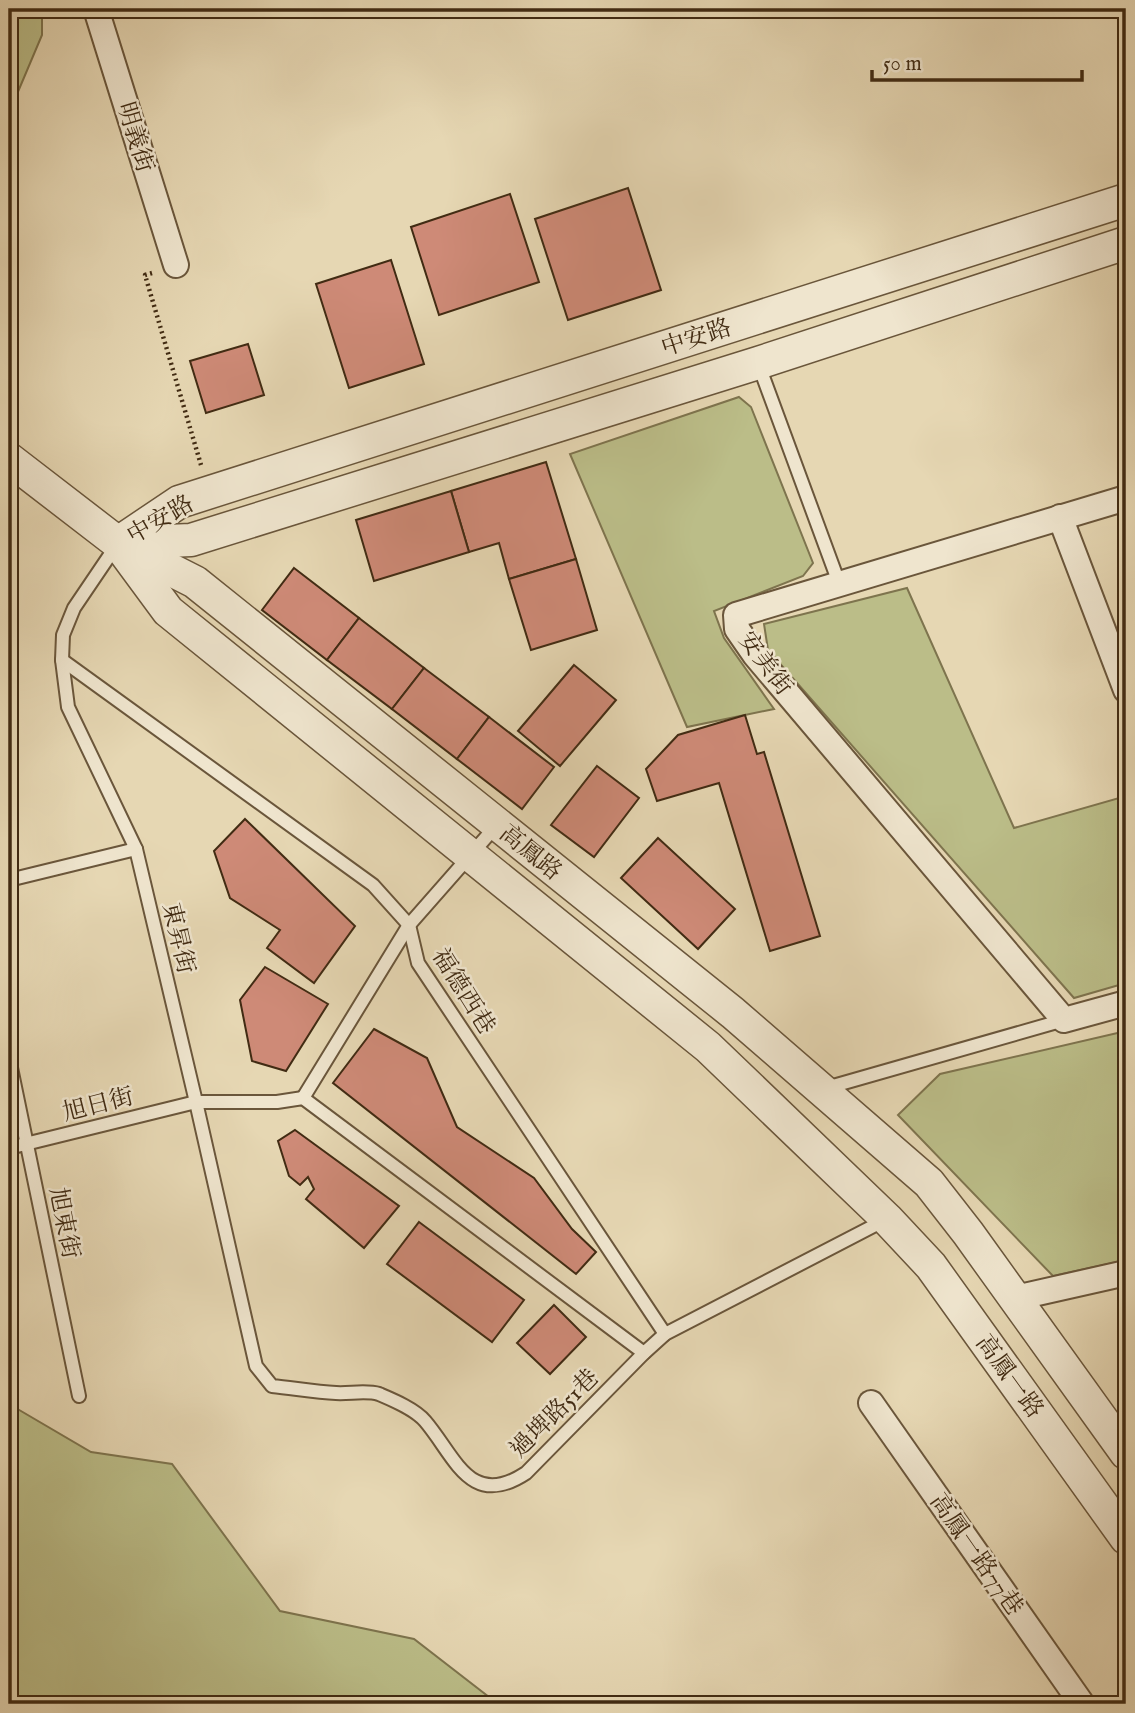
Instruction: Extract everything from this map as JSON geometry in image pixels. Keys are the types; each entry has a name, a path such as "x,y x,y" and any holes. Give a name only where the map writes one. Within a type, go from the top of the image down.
{"street":[{"name":"明義街","path":"96,9 176,265"},
{"name":"中安路","path":"118,543 179,502 1126,200"},
{"name":"中安路","path":"118,543 191,540 758,363 1126,243"},
{"name":"高鳳路","path":"9,459 118,543 195,582 733,1013 929,1183"},
{"name":"安美街","path":"1064,1020 755,654 737,629 736,615 1126,498"},
{"path":"1060,517 1126,690"},
{"name":"高鳳路","path":"118,543 168,611 708,1047 887,1219"},
{"path":"1064,1020 1126,1003"},
{"name":"高鳳一路","path":"929,1183 1126,1453"},
{"name":"高鳳一路","path":"887,1219 931,1266 1126,1538"},
{"path":"1015,1298 1126,1273"},
{"name":"高鳳一路77巷","path":"871,1403 1082,1704"}],"lane":[{"path":"758,363 839,583"},
{"name":"東昇街","path":"118,543 74,608 63,635 62,660 68,706 136,849 256,1366"},
{"name":"福德西巷","path":"62,660 373,885 409,925 418,963 665,1335"},
{"path":"497,825 409,925 303,1098 644,1353"},
{"path":"9,880 136,849"},
{"path":"819,1090 1064,1020"},
{"name":"旭東街","path":"9,1058 79,1396"},
{"name":"旭日街","path":"9,1148 196,1102 277,1102 303,1098"},
{"name":"過埤路51巷","path":"256,1366 272,1386 336,1393 376,1393 424,1419 461,1471 480,1485 511,1483 526,1472 665,1335 887,1219"}],"path":[{"path":"176,265 145,275 209,492"}],"green space":[{"path":"9,9 42,9 42,35 9,113"},
{"path":"739,397 751,407 813,563 803,576 714,611 724,638 774,709 687,727 570,454"},
{"path":"907,588 1014,828 1126,796 1126,983 1074,998 768,650 764,624"},
{"path":"1126,1031 1126,1260 1053,1276 898,1115 940,1074"},
{"path":"9,1404 91,1452 172,1464 280,1611 414,1639 498,1704 9,1704"}],"building":[{"path":"628,188 661,290 568,320 535,219"},
{"path":"510,194 539,282 439,315 411,227"},
{"path":"391,260 424,364 349,388 316,284"},
{"path":"248,344 264,395 206,413 190,361"},
{"path":"546,462 576,559 509,579 499,543 469,552 451,491"},
{"path":"451,491 469,552 374,581 356,520"},
{"path":"576,559 597,630 531,650 509,579"},
{"path":"294,568 359,618 327,660 262,610"},
{"path":"359,618 424,668 392,709 327,660"},
{"path":"574,665 616,700 560,766 518,731"},
{"path":"424,668 489,717 457,759 392,709"},
{"path":"745,715 757,754 764,752 820,936 770,951 719,783 657,801 646,769 678,735"},
{"path":"489,717 554,767 522,809 457,759"},
{"path":"597,766 639,798 594,857 551,825"},
{"path":"245,819 355,926 314,983 267,948 280,930 230,898 214,851"},
{"path":"658,838 735,909 698,949 621,878"},
{"path":"265,967 328,1004 286,1071 252,1061 240,1000"},
{"path":"374,1029 427,1058 457,1127 534,1178 572,1229 596,1252 576,1274 333,1083"},
{"path":"295,1130 399,1206 364,1248 306,1199 314,1189 308,1177 300,1185 289,1176 278,1141"},
{"path":"419,1222 524,1300 492,1342 387,1264"},
{"path":"554,1305 586,1337 550,1374 517,1343"}]}
